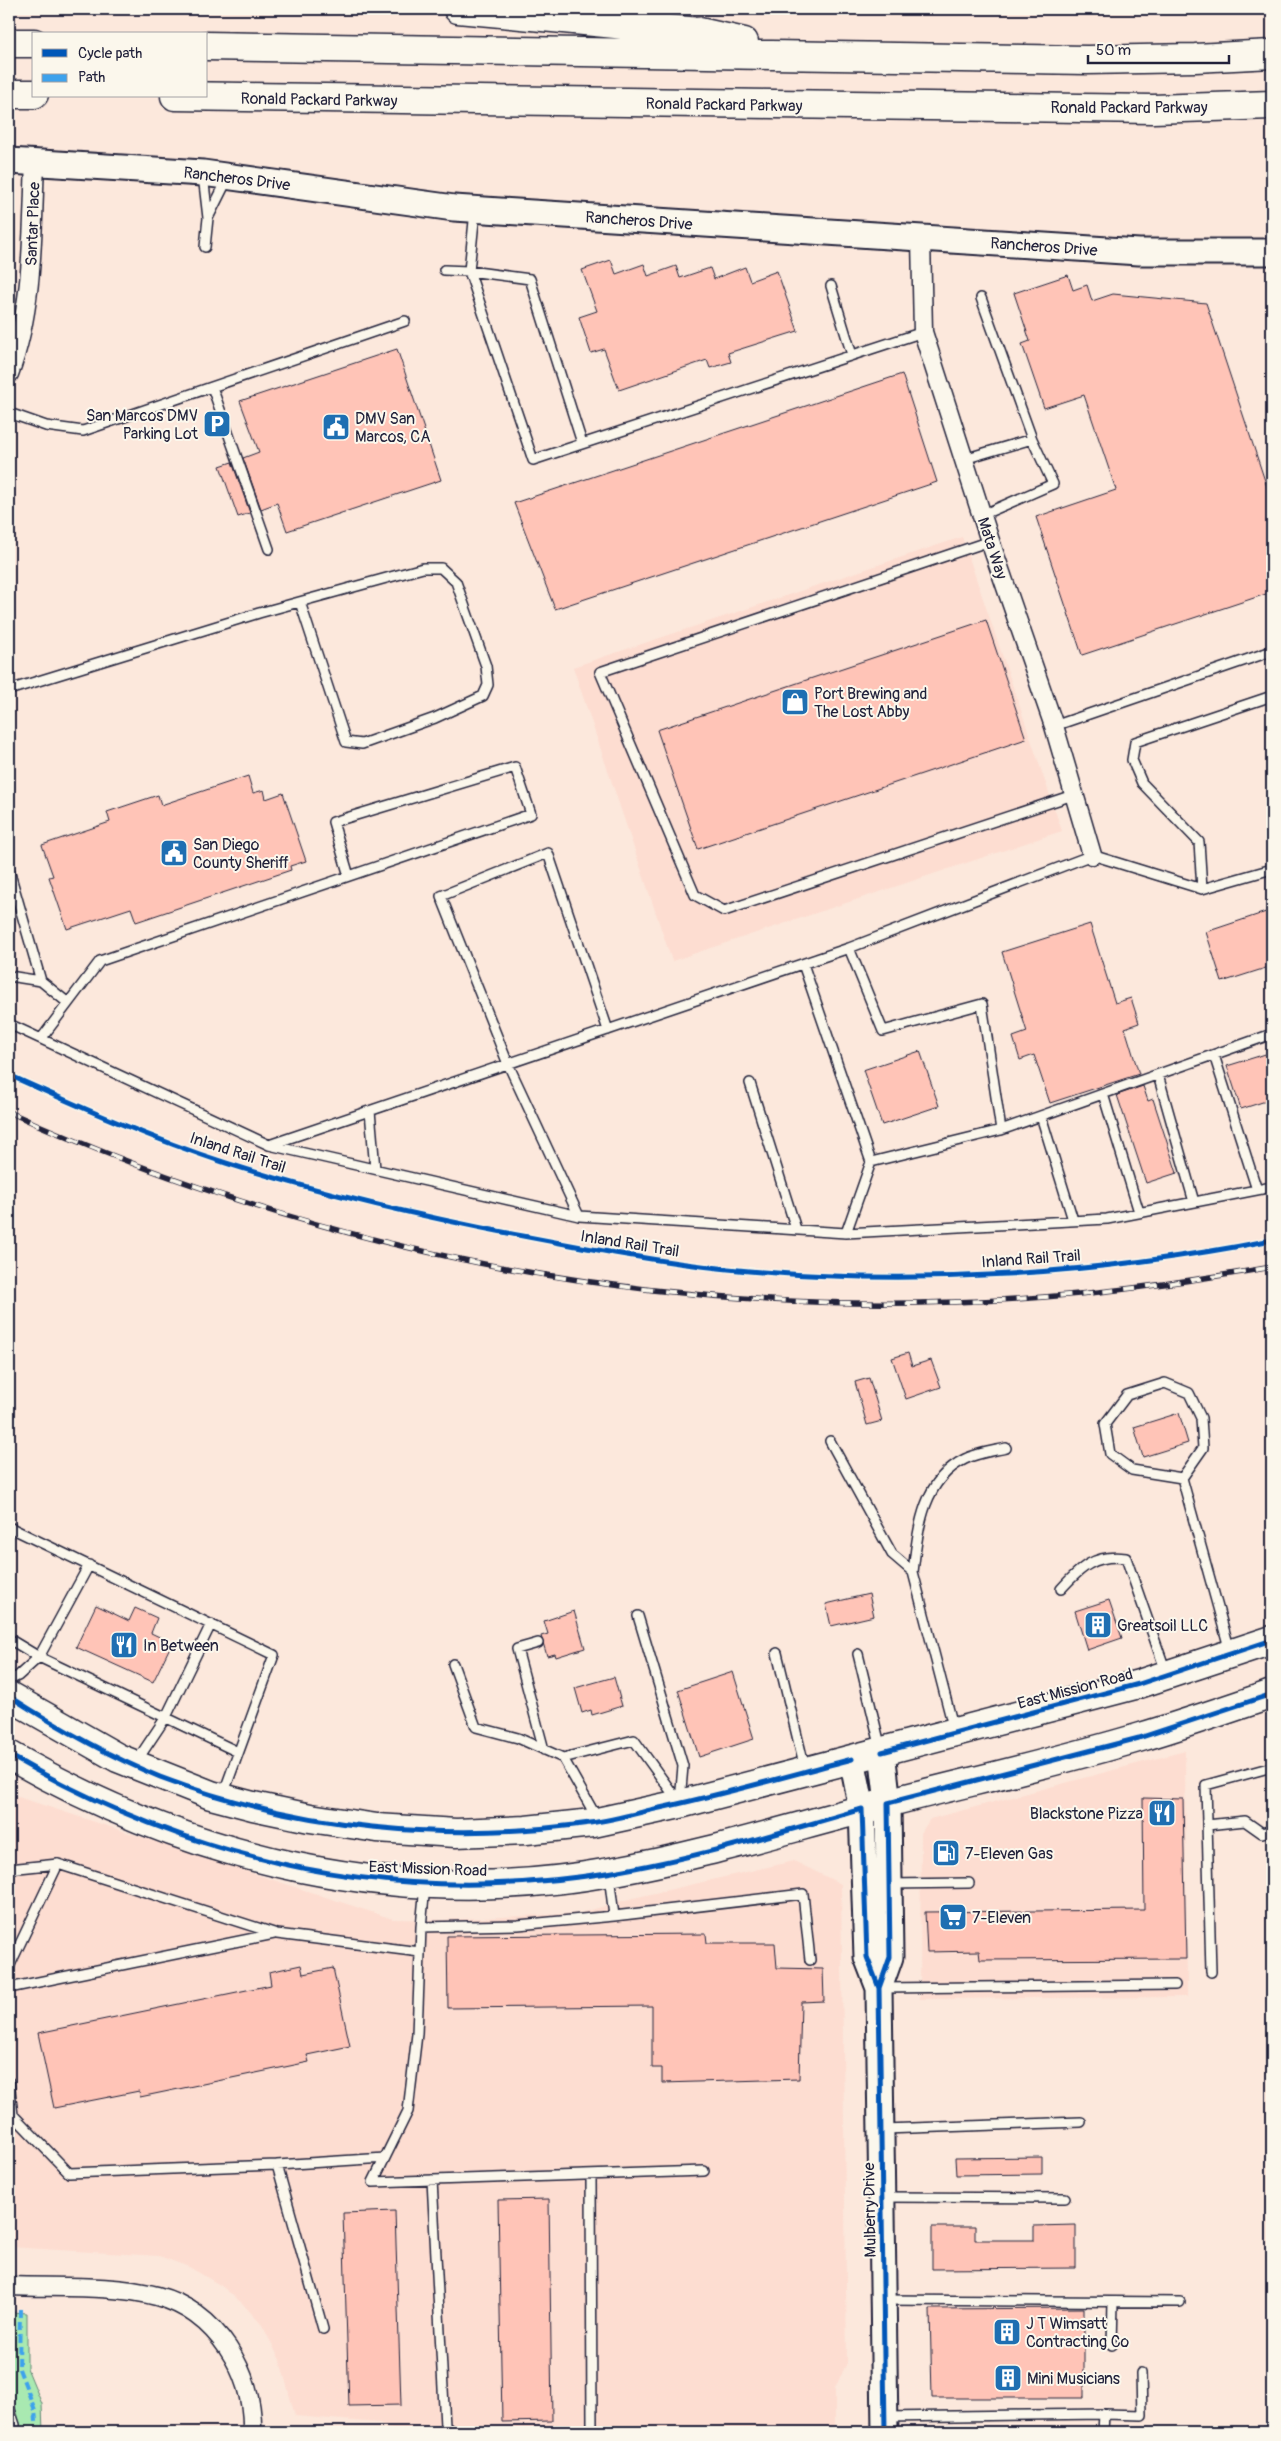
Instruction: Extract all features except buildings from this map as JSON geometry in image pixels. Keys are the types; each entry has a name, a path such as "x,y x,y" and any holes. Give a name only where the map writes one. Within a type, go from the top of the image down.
{"main road":[{"path":"458,9 699,32 807,55"},
{"path":"9,42 32,43"},
{"path":"208,46 1087,60 1195,58 1272,54"},
{"path":"9,94 32,94"},
{"name":"Ronald Packard Parkway","path":"208,96 1153,109 1272,105"},
{"name":"Rancheros Drive","path":"9,161 203,173 475,209 1139,252 1272,252"},
{"name":"East Mission Road","path":"9,1696 134,1766 222,1798 310,1818 377,1828 446,1832 526,1830 599,1821 680,1804 882,1752 1167,1674 1272,1640"},
{"name":"East Mission Road","path":"9,1755 58,1783 109,1808 227,1851 306,1870 367,1879 425,1883 520,1882 609,1872 671,1860 1139,1738 1272,1694"},
{"name":"Mulberry Drive","path":"882,1752 875,1806 867,1957 879,1988 885,2425"},
{"name":"Mulberry Drive","path":"852,1759 875,1806 888,1884 890,1957 879,1988"}],"street":[{"name":"Santar Place","path":"9,374 19,346 31,270 34,162"},
{"name":"Mata Way","path":"921,238 923,332 990,541 1054,726 1092,855"},
{"path":"9,2286 122,2290 158,2296 188,2311 212,2329 234,2354 252,2403 252,2432"}],"lane":[{"path":"203,173 208,218 205,247"},
{"path":"208,218 229,176"},
{"path":"475,209 469,271 533,460 923,332"},
{"path":"444,270 469,271 530,279 582,443"},
{"path":"831,286 852,355"},
{"path":"981,298 1032,439 1053,484 982,515"},
{"path":"9,413 46,426 82,431 405,321"},
{"path":"212,387 269,549"},
{"path":"964,459 1032,439"},
{"path":"990,541 600,672 695,895 724,912 1073,795"},
{"path":"9,690 300,602 422,568 441,568 456,582 486,666 488,685 483,696 435,718 362,744 346,742 300,602"},
{"path":"1054,726 1272,651"},
{"path":"1202,889 1199,842 1142,783 1132,760 1135,742 1272,696"},
{"path":"41,1040 100,961 531,814 515,767 333,822 349,876"},
{"path":"579,1216 508,1064 441,896 548,853 608,1030"},
{"path":"269,1145 849,948 1092,855 1202,889 1272,869"},
{"path":"9,870 41,981"},
{"path":"849,948 883,1031 982,1004 1001,1130"},
{"path":"803,964 871,1162 846,1233"},
{"path":"9,976 41,981 68,1003"},
{"path":"9,1024 269,1145 579,1216 846,1233 1107,1219 1272,1187"},
{"path":"871,1162 1001,1130 1272,1034"},
{"path":"1214,1055 1257,1190"},
{"path":"1158,1074 1194,1202"},
{"path":"750,1083 796,1229"},
{"path":"1103,1094 1139,1212"},
{"path":"370,1111 375,1169"},
{"path":"1041,1116 1073,1220"},
{"path":"1165,1383 1189,1393 1202,1418 1203,1448 1182,1478 1132,1470 1110,1454 1105,1424 1126,1395 1165,1383"},
{"path":"830,1441 892,1554 913,1572"},
{"path":"954,1732 913,1572 919,1528 928,1497 939,1478 966,1459 1006,1448"},
{"path":"1182,1478 1231,1653"},
{"path":"9,1526 274,1655 222,1798"},
{"path":"1061,1589 1081,1568 1108,1556 1126,1558 1167,1674"},
{"path":"9,1680 18,1676 39,1657 89,1565"},
{"path":"638,1616 683,1766 680,1804"},
{"path":"134,1766 166,1717 211,1624"},
{"path":"9,1639 39,1657 238,1752"},
{"path":"538,1643 517,1649 544,1750"},
{"path":"777,1653 805,1772"},
{"path":"858,1654 882,1752"},
{"path":"453,1664 476,1727 518,1738 564,1758 634,1740 680,1804"},
{"path":"564,1758 599,1821"},
{"path":"1211,1972 1206,1785 1272,1767"},
{"path":"1207,1825 1245,1821 1262,1834 1272,1830"},
{"path":"9,1869 58,1864 277,1934 420,1952"},
{"path":"9,1967 58,1864"},
{"path":"609,1872 614,1916"},
{"path":"425,1883 421,1927 417,2034 408,2111 373,2182 704,2171"},
{"path":"888,1884 969,1884"},
{"path":"421,1927 518,1925 803,1894 810,1960"},
{"path":"9,1988 277,1934"},
{"path":"879,1988 1175,1985"},
{"path":"9,2082 13,2115 69,2173 385,2158"},
{"path":"881,2129 1081,2122"},
{"path":"277,2164 323,2329"},
{"path":"591,2175 592,2432"},
{"path":"432,2180 445,2426 453,2432"},
{"path":"882,2197 1065,2198"},
{"path":"883,2300 1180,2302"},
{"path":"1112,2345 1113,2302"},
{"path":"885,2425 1104,2414 1142,2415 1141,2373"},
{"path":"9,2408 15,2425 14,2432"},
{"path":"1103,2432 1104,2414"}],"shaded area":[{"path":"962,537 1062,831 672,961 573,667"},
{"path":"1185,1751 1187,1997 920,1999 921,1833 930,1819"},
{"path":"9,1794 393,1919 443,1920 581,1913 629,1899 794,1861 841,1884 847,2363 835,2388 835,2432 395,2432 379,2423 295,2416 280,2360 262,2325 242,2303 220,2285 189,2267 159,2256 9,2247"}],"green space":[{"path":"9,2312 27,2313 27,2368 42,2404 43,2432 9,2432"}],"railway":[{"path":"9,1112 136,1165 266,1209 398,1245 532,1273 668,1292 805,1302 942,1302 1103,1292 1272,1267"}],"marked path":[{"path":"20,2309 19,2369 35,2410 37,2432"}],"cycle path":[{"name":"Inland Rail Trail","path":"9,1075 89,1111 171,1144 299,1185 411,1213 486,1229 676,1263 796,1274 864,1277 933,1277 1070,1269 1138,1262 1272,1240"},
{"path":"882,1752 1139,1684 1272,1640"},
{"path":"885,2432 879,1988 890,1957 888,1803 1139,1738 1272,1694"},
{"path":"9,1696 83,1740 121,1760 160,1777 212,1795 265,1809 318,1820 372,1827 481,1832 536,1829 590,1823 704,1798 852,1759"},
{"path":"9,1755 79,1792 151,1824 224,1849 298,1867 373,1879 449,1884 527,1882 607,1873 736,1845 862,1809 867,1957 879,1988"}],"place":[{"name":"San Marcos DMV Parking Lot","path":"217,424"},
{"name":"DMV San Marcos, CA","path":"336,427"},
{"name":"Port Brewing and The Lost Abby","path":"795,702"},
{"name":"San Diego County Sheriff","path":"174,853"},
{"name":"Greatsoil LLC","path":"1098,1625"},
{"name":"In Between","path":"124,1645"},
{"name":"Blackstone Pizza","path":"1162,1813"},
{"name":"7-Eleven Gas","path":"946,1853"},
{"name":"7-Eleven","path":"953,1917"},
{"name":"J T Wimsatt Contracting Co","path":"1007,2332"},
{"name":"Mini Musicians","path":"1008,2378"}]}
